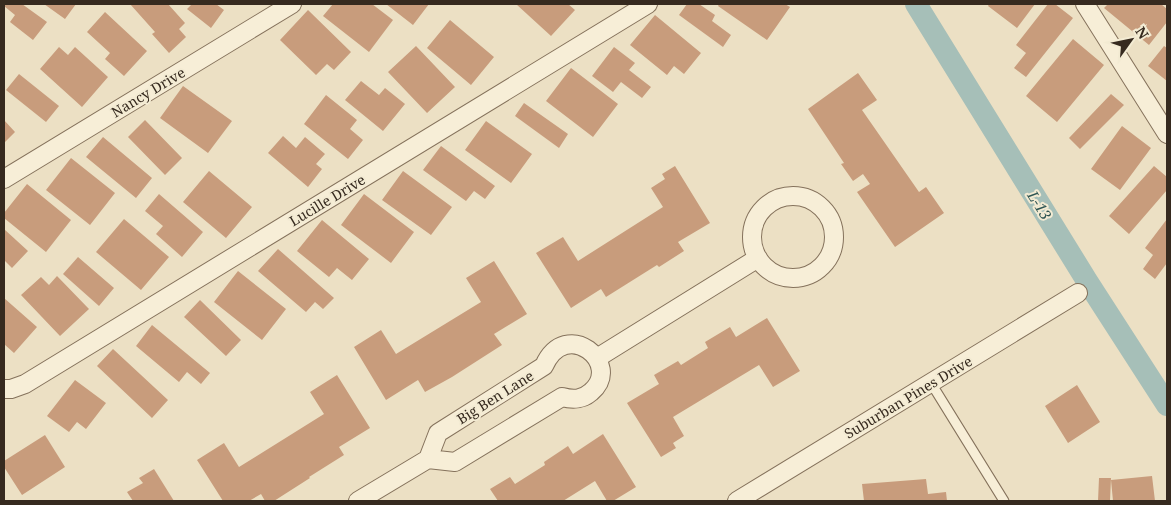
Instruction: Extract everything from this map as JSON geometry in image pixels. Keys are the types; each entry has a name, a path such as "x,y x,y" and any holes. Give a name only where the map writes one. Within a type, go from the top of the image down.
{"street":[{"name":"Nancy Drive","path":"4,179 292,4"},
{"name":"Lucille Drive","path":"4,389 11,389 34,378 648,4"},
{"path":"1085,4 1167,134"},
{"path":"790,196 803,197 816,203 826,213 832,225 834,238 831,251 825,262 815,271 804,276 790,278 778,275 766,268 758,258 753,245 752,231 756,218 765,207 776,199 790,196"},
{"path":"358,501 428,459 455,462 562,397 570,399 586,396 598,383 600,366 597,358 758,258"},
{"name":"Suburban Pines Drive","path":"737,501 1078,293"},
{"name":"Big Ben Lane","path":"428,459 438,433 544,366 554,350 563,345 573,344 591,351 597,358"}],"lane":[{"path":"931,383 1004,501"}],"building":[{"path":"4,4 22,4 47,22 33,40 10,22 15,15"},
{"path":"44,4 76,4 65,19"},
{"path":"130,4 168,4 185,23 179,29 186,37 169,53 152,34 155,32"},
{"path":"192,4 216,4 224,10 211,28 187,9"},
{"path":"333,4 372,4 393,20 369,52 323,16"},
{"path":"386,4 429,4 413,25"},
{"path":"516,4 568,4 575,10 551,36"},
{"path":"687,4 699,4 715,15 712,21 731,35 723,47 679,15"},
{"path":"719,4 785,4 790,7 767,40 718,6"},
{"path":"989,4 1035,4 1017,28 988,6"},
{"path":"1048,4 1055,4 1073,18 1026,77 1014,68 1026,53 1016,45"},
{"path":"1108,4 1161,4 1167,9 1167,22 1149,45 1104,8"},
{"path":"308,10 351,52 334,70 327,64 316,75 280,40"},
{"path":"105,12 147,51 124,76 105,59 110,53 87,32"},
{"path":"655,15 701,53 684,74 674,66 667,75 630,45"},
{"path":"450,20 494,57 471,85 427,48"},
{"path":"1073,39 1104,65 1057,122 1026,96"},
{"path":"416,46 455,87 427,113 388,72"},
{"path":"1164,46 1167,48 1167,81 1148,66"},
{"path":"59,47 68,55 75,47 108,77 82,107 40,69"},
{"path":"614,47 635,63 629,70 651,87 642,98 621,82 613,92 592,76"},
{"path":"571,68 618,104 593,137 546,101"},
{"path":"858,73 877,100 862,110 919,192 926,187 944,213 895,247 857,192 870,184 863,174 853,181 841,164 844,163 808,109"},
{"path":"19,74 59,106 46,122 6,90"},
{"path":"361,81 379,95 385,88 405,104 383,131 345,100"},
{"path":"183,86 232,121 208,153 160,118"},
{"path":"1111,94 1124,105 1080,149 1069,138"},
{"path":"326,95 357,120 350,129 363,140 348,159 304,124"},
{"path":"524,103 568,134 559,148 515,116"},
{"path":"4,120 15,132 4,143"},
{"path":"145,120 182,158 165,175 128,137"},
{"path":"486,121 532,154 511,183 465,150"},
{"path":"1122,126 1151,148 1120,190 1091,169"},
{"path":"283,136 296,148 305,137 325,154 316,164 322,169 308,187 268,153"},
{"path":"103,137 152,178 136,198 86,157"},
{"path":"441,146 495,186 485,199 474,191 466,201 423,170"},
{"path":"71,158 115,193 90,225 46,190"},
{"path":"675,166 710,223 678,242 684,251 659,267 657,265 606,297 601,289 571,308 536,253 563,237 578,261 663,207 651,188 665,179 662,174"},
{"path":"1154,166 1167,177 1167,190 1129,234 1109,216"},
{"path":"209,171 252,207 226,238 183,202"},
{"path":"403,171 452,207 431,235 382,200"},
{"path":"27,184 71,220 46,252 4,218 4,213"},
{"path":"159,194 203,232 182,257 156,234 163,226 145,211"},
{"path":"364,194 414,232 391,263 341,225"},
{"path":"124,219 169,257 141,290 96,252"},
{"path":"1167,219 1167,263 1155,279 1143,269 1153,255 1145,248"},
{"path":"322,220 369,259 352,280 337,268 329,277 297,251"},
{"path":"4,229 28,251 12,268 4,260"},
{"path":"278,249 334,298 323,309 315,302 306,312 258,271"},
{"path":"78,257 114,288 99,306 63,274"},
{"path":"494,261 527,314 494,334 502,345 452,377 425,392 418,380 386,400 354,347 381,330 396,354 481,302 466,278"},
{"path":"238,271 286,309 262,340 214,302"},
{"path":"57,276 89,309 60,336 21,295 41,277 49,285"},
{"path":"4,298 37,327 14,353 4,344"},
{"path":"200,300 241,340 226,356 184,317"},
{"path":"767,318 800,371 773,387 759,365 673,417 684,436 673,443 676,448 661,457 627,403 659,384 654,375 678,361 681,365 708,348 705,342 730,327 736,337"},
{"path":"152,325 210,373 201,384 187,372 179,382 136,346"},
{"path":"113,349 168,400 152,418 97,366"},
{"path":"337,375 370,428 339,447 344,455 274,501 265,501 261,494 249,501 223,501 197,460 224,443 239,467 324,414 310,392"},
{"path":"75,380 106,403 86,429 77,422 69,432 47,416"},
{"path":"1077,385 1100,422 1068,443 1045,406"},
{"path":"603,434 636,487 613,501 607,501 595,481 563,501 498,501 490,489 510,477 515,484 545,465 544,462 568,446 573,454"},
{"path":"45,435 65,467 22,495 4,467 4,461"},
{"path":"154,469 174,501 133,501 127,492 143,483 139,478"},
{"path":"1152,476 1155,501 1113,501 1111,480"},
{"path":"1099,478 1111,478 1110,501 1098,501"},
{"path":"926,479 928,494 946,492 947,501 864,501 862,484"}],"waterway":[{"name":"L-13","path":"916,4 1087,281 1167,405"}]}
